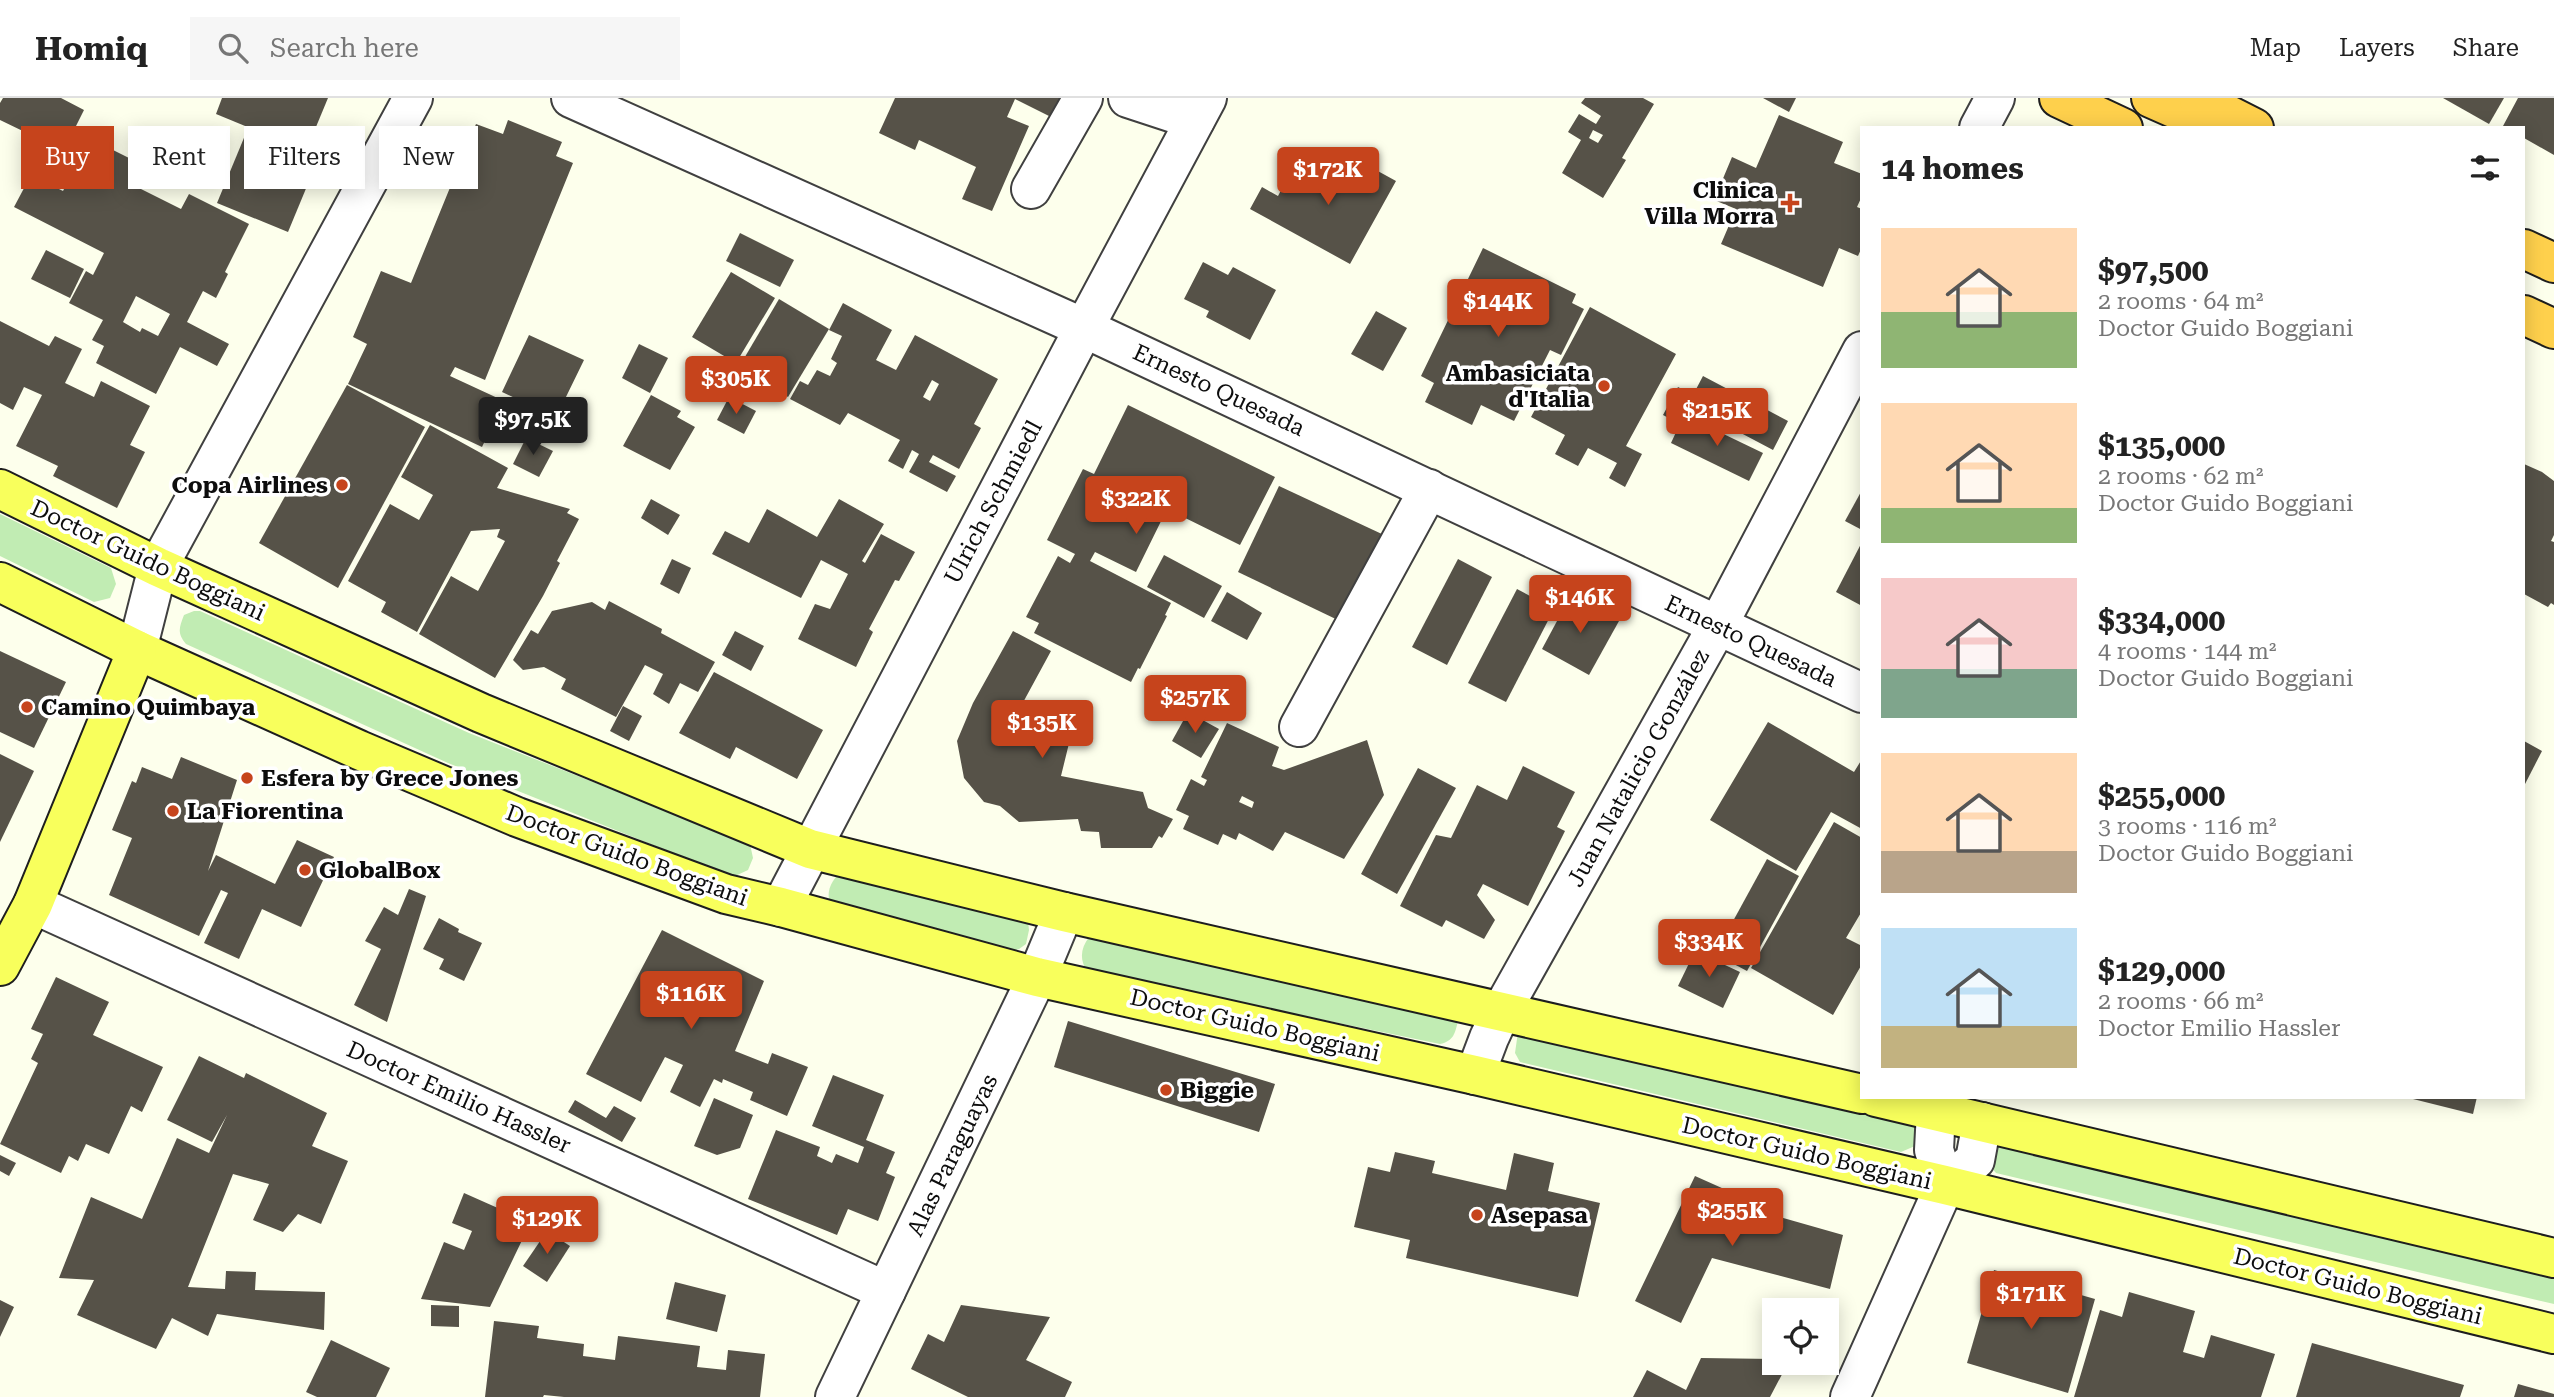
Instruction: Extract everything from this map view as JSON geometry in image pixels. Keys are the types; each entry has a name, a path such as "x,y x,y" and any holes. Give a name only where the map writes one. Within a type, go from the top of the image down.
{"highway":[{"path":"2059,98 2119,126"},
{"path":"2151,98 2214,126"},
{"path":"2195,98 2249,126"},
{"path":"2525,249 2554,263"},
{"path":"2525,315 2554,329"}],"main road":[{"name":"Doctor Guido Boggiani","path":"0,489 158,567 481,713 810,849 1064,912 1860,1094"},
{"name":"Doctor Guido Boggiani","path":"0,582 138,650 359,750 517,817 726,894 1037,977 1475,1075 1945,1185 2554,1334"},
{"path":"0,966 33,904 138,650"},
{"path":"1885,1099 2554,1258"}],"street":[{"path":"138,650 158,567 413,98"},
{"name":"Ernesto Quesada","path":"571,98 1084,327 1860,692"},
{"path":"1031,189 1083,98"},
{"path":"1128,98 1201,109"},
{"path":"1980,126 1995,98"},
{"name":"Ulrich Schmiedl","path":"781,907 1201,109"},
{"name":"Juan Natalicio González","path":"1475,1075 1501,1012 1718,625 1860,355"},
{"path":"1299,727 1429,489"},
{"name":"Doctor Emilio Hassler","path":"33,904 886,1291"},
{"name":"Alas Paraguayas","path":"835,1397 1037,977 1064,912"},
{"path":"1936,1111 1934,1150 1945,1185"},
{"path":"1850,1397 1945,1185 1975,1160 1982,1122"}],"green space":[{"path":"0,514 111,568 116,584 110,598 94,602 0,556"},
{"path":"200,611 469,733 750,844 753,858 748,870 733,877 448,763 186,644 181,637 180,627 184,615"},
{"path":"848,875 1028,921 1026,944 1011,951 830,904 830,887 834,880 836,877"},
{"path":"1089,937 1458,1021 1451,1039 1440,1044 1087,971 1082,954"},
{"path":"1518,1032 1911,1118 1918,1130 1915,1146 1901,1152 1520,1062 1515,1053"},
{"path":"1995,1140 2554,1268 2554,1304 1996,1173 1991,1167"}],"building":[{"path":"3,98 61,98 84,110 76,126 21,126 21,130 0,120 0,103"},
{"path":"222,98 328,98 316,126 245,126 216,114"},
{"path":"895,98 1061,98 1051,117 1015,99 1007,117 1029,126 992,211 962,199 976,167 919,140 915,150 879,133"},
{"path":"1585,98 1643,98 1654,104 1622,158 1626,160 1603,198 1562,173 1581,140 1568,132 1579,114 1596,124 1601,116 1581,103","holes":["1593,130 1603,135 1598,143 1589,138"]},
{"path":"1763,98 1796,98 1789,112"},
{"path":"2443,98 2504,98 2489,124"},
{"path":"2518,98 2554,98 2554,155 2525,139 2525,126 2503,126"},
{"name":"Clinica Villa Morra","path":"1779,115 1843,142 1834,163 1860,173 1860,200 1857,207 1860,208 1860,252 1858,256 1839,248 1823,287 1721,244 1736,209 1714,200 1732,157 1756,168"},
{"path":"508,120 562,142 556,156 573,163 485,380 455,367 450,376 504,401 482,447 348,384 367,344 353,337 381,271 411,283 449,189 478,189 476,124 503,134"},
{"path":"244,138 244,189 306,189 288,232 217,203 223,189 230,189 230,172"},
{"path":"114,150 128,158 128,189 141,189 181,209 189,194 249,224 225,272 228,274 216,298 203,291 187,322 229,344 217,366 180,347 156,394 96,363 104,346 92,340 103,320 69,303 86,271 93,275 104,253 14,207 24,189 114,189","holes":["136,296 170,314 158,336 142,328 140,332 123,322"]},
{"path":"1354,158 1396,181 1350,264 1250,209 1262,187 1278,196 1295,164 1337,187"},
{"path":"740,233 794,260 780,287 726,261"},
{"path":"1483,248 1576,294 1572,303 1584,309 1561,355 1550,350 1514,421 1481,405 1472,425 1425,402 1434,383 1421,376"},
{"path":"46,250 84,269 70,298 31,279"},
{"path":"1203,262 1228,275 1233,267 1276,290 1250,340 1206,317 1209,311 1184,299"},
{"path":"731,272 775,298 736,363 692,337"},
{"path":"779,299 829,329 788,397 739,367"},
{"path":"843,303 892,330 876,360 896,370 915,335 998,379 974,424 981,428 959,469 933,455 929,462 956,476 947,492 909,472 919,454 912,450 903,469 888,461 900,440 848,413 840,425 790,399 800,381 808,385 817,370 830,376 837,363 831,359 842,336 829,330","holes":["932,380 939,384 930,401 923,397"]},
{"name":"Ambasiciata d'Italia","path":"1590,307 1676,354 1626,446 1642,454 1625,487 1609,478 1617,463 1588,448 1578,466 1555,454 1565,435 1531,417"},
{"path":"1376,311 1407,328 1383,371 1351,354"},
{"path":"0,321 49,346 55,336 82,349 65,383 94,397 101,381 150,406 130,445 145,452 117,508 53,476 58,466 16,446 42,395 24,387 13,410 0,403"},
{"path":"529,335 584,360 564,401 569,403 561,420 502,392"},
{"path":"639,344 668,358 650,393 622,378"},
{"path":"1703,376 1788,421 1773,450 1688,405 1678,423 1663,415 1678,387 1693,395"},
{"name":"Copa Airlines","path":"347,385 425,427 338,588 259,543"},
{"path":"651,395 681,411 677,417 695,427 670,470 623,446"},
{"path":"729,397 756,411 744,434 717,420"},
{"path":"1128,405 1275,477 1240,545 1167,509 1136,572 1095,552 1090,561 1171,603 1165,615 1167,616 1131,682 1034,633 1039,623 1026,617 1058,556 1070,563 1075,554 1047,540 1083,469 1094,474"},
{"path":"1684,415 1763,453 1749,481 1671,443"},
{"path":"430,425 508,468 497,488 570,509 567,513 579,519 557,561 560,563 543,596 495,678 419,634 451,576 478,591 505,541 497,537 500,529 471,531 417,632 381,612 386,602 348,581 390,504 419,520 433,495 401,477"},
{"path":"526,438 553,451 539,477 513,464"},
{"path":"2525,464 2554,481 2554,535 2551,541 2554,542 2554,605 2551,603 2548,607 2525,595"},
{"path":"1279,486 1384,535 1342,622 1238,572"},
{"path":"1860,494 1860,529 1845,521"},
{"path":"651,499 680,515 668,535 641,518"},
{"path":"839,499 884,524 862,561 865,563 881,534 915,552 899,581 895,580 869,629 873,632 856,667 798,639 815,604 830,609 848,574 821,560 801,598 712,554 725,531 749,543 767,509 817,537"},
{"path":"1860,546 1860,605 1836,592"},
{"path":"1164,555 1222,586 1204,618 1147,587"},
{"path":"672,559 691,568 679,594 660,584"},
{"path":"1458,559 1492,577 1447,665 1412,647"},
{"path":"1517,589 1554,609 1506,702 1468,683"},
{"path":"1227,592 1262,613 1247,640 1211,621"},
{"path":"1571,595 1619,621 1589,675 1542,649"},
{"path":"609,601 662,629 661,633 715,662 698,692 680,683 669,704 653,694 663,674 645,665 616,717 561,689 566,679 544,667 523,670 513,660 531,630 538,634 552,611 592,602 605,610"},
{"path":"735,631 764,646 751,671 722,655"},
{"path":"1013,631 1051,651 1020,708 1036,704 1073,727 1061,776 1143,792 1148,808 1173,819 1162,838 1159,836 1152,848 1101,848 1099,832 1081,831 1078,819 1019,822 1000,806 984,802 964,778 957,741 973,703"},
{"name":"Camino Quimbaya","path":"0,651 66,682 34,748 0,732"},
{"path":"714,672 823,730 797,779 736,747 730,759 679,733"},
{"path":"623,706 642,716 629,741 610,731"},
{"path":"1188,712 1219,729 1201,758 1172,741"},
{"path":"1768,722 1854,772 1860,762 1860,828 1831,812 1796,871 1710,820"},
{"path":"1227,723 1279,747 1272,766 1284,770 1367,740 1384,795 1344,859 1285,832 1273,851 1239,833 1236,840 1223,834 1218,845 1183,829 1189,816 1176,810 1191,779 1204,786 1207,780 1201,777","holes":["1242,796 1254,802 1252,808 1239,802"]},
{"path":"2525,742 2542,751 2525,784"},
{"path":"0,754 34,771 0,842"},
{"path":"181,757 237,780 208,871 216,855 275,884 297,840 334,857 301,927 262,909 239,959 204,943 228,893 221,890 199,936 109,895 132,838 112,830 132,781 136,783 142,767 172,779"},
{"path":"1523,766 1575,792 1557,827 1565,831 1528,906 1483,884 1477,895 1495,920 1484,939 1446,920 1442,927 1400,906 1436,835 1451,838 1477,785 1507,800"},
{"path":"1418,768 1456,788 1397,894 1361,874"},
{"path":"1834,822 1860,837 1860,914 1846,938 1860,945 1860,968 1833,1015 1751,968"},
{"path":"1767,859 1799,876 1747,971 1715,954"},
{"path":"409,889 426,896 387,1022 354,1005 381,949 365,941 384,907 398,915"},
{"path":"439,918 459,929 458,932 482,943 464,981 439,969 444,959 423,949"},
{"path":"662,930 764,981 735,1051 768,1064 772,1053 808,1067 787,1116 750,1100 753,1092 723,1079 722,1083 714,1079 700,1107 670,1092 683,1065 665,1057 641,1102 586,1074"},
{"path":"1695,951 1740,972 1723,1008 1678,986"},
{"path":"56,977 109,1002 93,1035 163,1067 142,1112 131,1106 109,1154 86,1144 78,1161 69,1156 61,1173 0,1144 38,1063 31,1059 43,1034 31,1029"},
{"name":"Biggie","path":"1068,1021 1275,1084 1259,1132 1054,1067"},
{"path":"199,1056 244,1078 246,1073 327,1113 312,1146 348,1161 321,1224 298,1214 283,1232 253,1220 269,1184 233,1174 188,1287 225,1289 226,1271 256,1272 255,1290 325,1292 324,1330 217,1314 208,1336 172,1318 156,1349 77,1315 94,1280 59,1278 91,1197 142,1219 177,1138 209,1153 227,1115 212,1142 167,1120"},
{"path":"833,1075 884,1095 866,1140 895,1152 886,1173 895,1177 878,1221 848,1209 837,1235 748,1199 776,1130 820,1147 817,1156 832,1163 836,1154 858,1163 864,1147 812,1126"},
{"path":"714,1098 753,1115 740,1148 717,1155 694,1146"},
{"path":"2413,1099 2477,1099 2473,1114"},
{"path":"575,1100 606,1118 614,1106 636,1118 622,1142 568,1112"},
{"name":"Asepasa","path":"1395,1152 1435,1161 1432,1173 1506,1190 1514,1153 1554,1163 1548,1191 1600,1203 1578,1297 1406,1258 1410,1240 1354,1227 1368,1167 1390,1172"},
{"path":"0,1155 16,1163 9,1176 0,1171"},
{"path":"1695,1176 1742,1197 1738,1205 1843,1235 1830,1289 1712,1258 1681,1323 1635,1301"},
{"path":"464,1193 509,1213 504,1224 525,1234 490,1307 421,1299 444,1242 464,1250 472,1231 452,1223"},
{"path":"547,1231 570,1246 547,1282 523,1266"},
{"path":"1994,1270 2095,1299 2068,1393 1967,1363"},
{"path":"675,1282 726,1295 717,1332 666,1319"},
{"path":"2129,1292 2195,1311 2183,1352 2204,1358 2211,1335 2275,1354 2261,1397 2074,1397 2100,1310 2122,1317"},
{"path":"0,1300 14,1307 0,1337"},
{"path":"431,1305 459,1306 459,1327 431,1326"},
{"path":"961,1305 1050,1317 1026,1360 1072,1382 1065,1397 968,1397 911,1369 928,1334 944,1342"},
{"path":"494,1321 539,1326 537,1338 584,1344 583,1356 615,1360 618,1336 700,1346 697,1367 726,1370 728,1350 765,1354 760,1397 485,1397"},
{"path":"331,1340 390,1368 376,1397 317,1397 306,1392"},
{"path":"2312,1343 2464,1385 2460,1397 2296,1397"},
{"path":"1701,1358 1762,1359 1762,1375 1782,1375 1770,1397 1633,1397 1647,1370 1686,1390"},
{"path":"2518,1384 2554,1394 2554,1397 2514,1397"}],"place":[{"name":"Clinica Villa Morra","path":"1790,203"},
{"name":"Ambasiciata d'Italia","path":"1604,386"},
{"name":"Copa Airlines","path":"342,485"},
{"name":"Camino Quimbaya","path":"27,707"},
{"name":"Esfera by Grece Jones","path":"247,778"},
{"name":"La Fiorentina","path":"173,811"},
{"name":"GlobalBox","path":"305,870"},
{"name":"Biggie","path":"1166,1090"},
{"name":"Asepasa","path":"1477,1215"}]}
